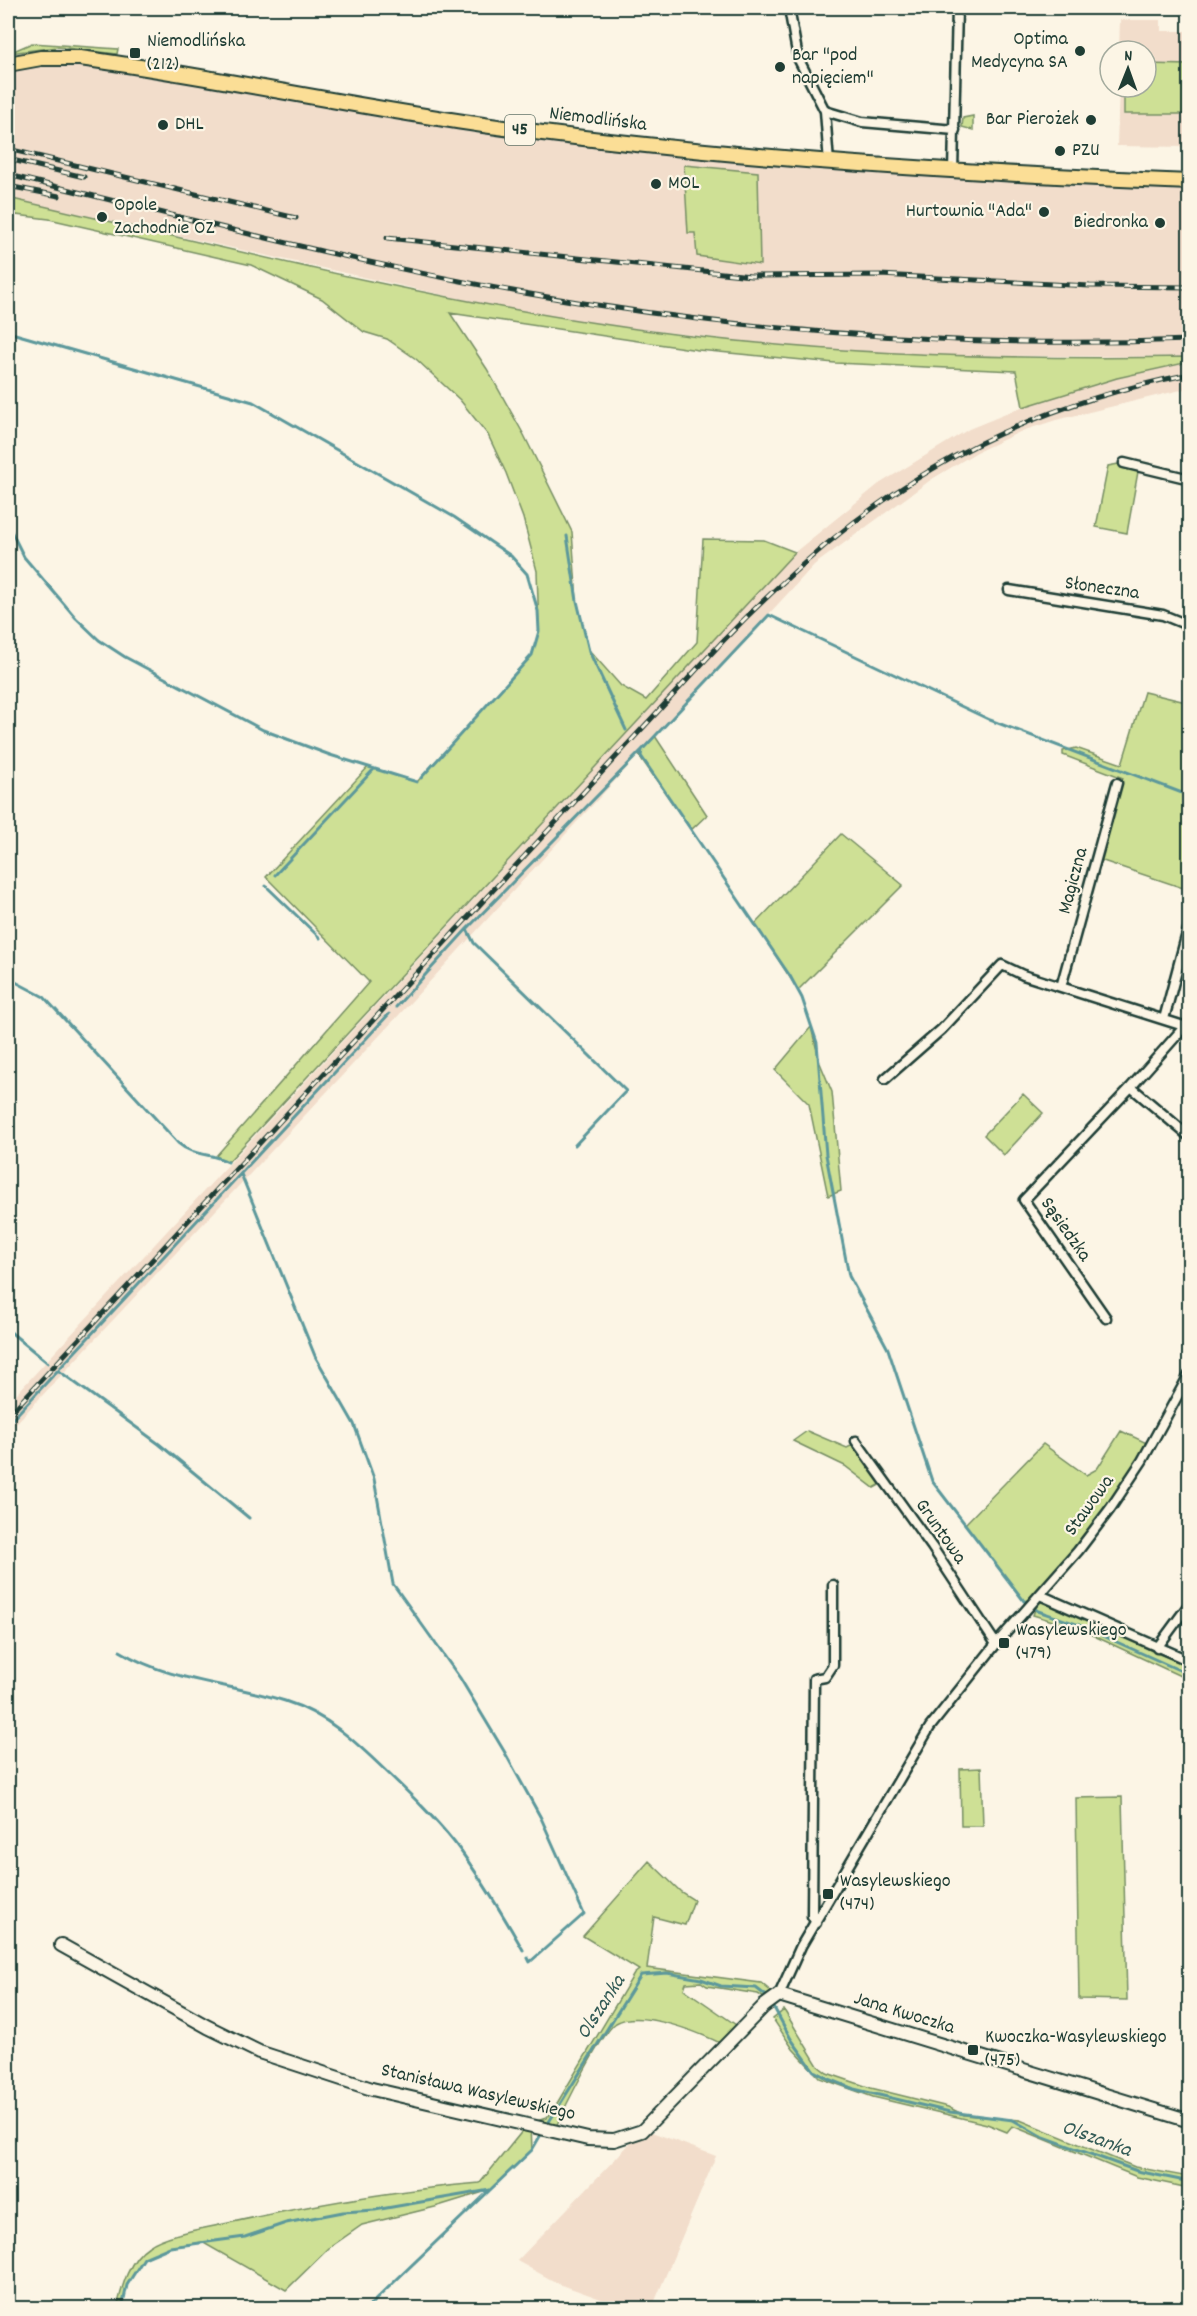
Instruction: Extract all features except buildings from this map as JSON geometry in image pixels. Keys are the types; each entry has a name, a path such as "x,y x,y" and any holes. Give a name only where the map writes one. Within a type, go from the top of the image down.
{"main road":[{"name":"Niemodlińska","path":"8,64 41,58 80,58 430,118 620,142 829,163 1190,182"}],"street":[{"path":"789,8 798,58 825,111 829,163"},
{"path":"953,171 957,8"},
{"path":"825,111 862,123 955,130"},
{"path":"1124,463 1190,479"},
{"name":"Słoneczna","path":"1009,590 1163,615 1190,626"},
{"name":"Magiczna","path":"1062,987 1118,783"},
{"path":"1164,1019 1190,922"},
{"path":"885,1079 942,1029 1002,965 1187,1027"},
{"name":"Sąsiedzka","path":"1106,1318 1024,1200 1187,1027"},
{"path":"1131,1087 1190,1137"},
{"name":"Stawowa","path":"996,1644 1040,1595 1110,1509 1142,1461 1190,1373"},
{"name":"Gruntowa","path":"856,1441 932,1547 996,1644"},
{"path":"816,1923 812,1916 814,1679 825,1677 833,1665 833,1585"},
{"path":"1040,1595 1190,1661"},
{"path":"1157,1648 1190,1603"},
{"name":"Stanisława Wasylewskiego","path":"61,1945 208,2027 259,2052 372,2089 588,2139 614,2140 642,2131 764,2006 777,1996 801,1946 930,1727 996,1644"},
{"name":"Jana Kwoczka","path":"777,1996 1190,2121"}],"shaded area":[{"path":"1120,20 1161,20 1161,31 1189,31 1189,147 1117,146 1119,99 1158,99 1158,39 1119,39"},
{"path":"41,58 686,149 1189,182 1189,357 887,355 809,349 598,324 497,307 8,198 8,76 15,75 13,63"},
{"path":"1189,362 1189,388 1056,420 1022,431 977,452 932,479 814,565 398,1016 8,1432 8,1403 648,711 743,605 795,552 879,484 969,429 1023,407 1117,378"},
{"path":"642,2131 649,2131 716,2156 652,2308 626,2308 559,2284 517,2261"}],"green space":[{"path":"32,43 118,49 117,54 58,47 9,53"},
{"path":"1158,64 1189,65 1189,114 1124,114 1124,99 1158,99"},
{"path":"973,116 973,130 962,127 963,118"},
{"path":"684,165 758,172 760,265 697,256 695,233 688,233"},
{"path":"8,198 374,282 596,323 744,342 892,353 1114,358 1189,357 1189,362 1117,378 1023,407 1016,371 835,363 698,350 450,313 487,369 524,435 572,532 577,601 589,650 621,686 646,700 697,642 703,539 764,540 795,552 228,1162 216,1156 369,982 266,877 368,767 417,782 532,655 539,631 537,571 523,518 506,473 488,435 460,400 416,359 387,339 364,332 322,299 251,265 49,219 8,214"},
{"path":"1124,463 1139,466 1127,533 1096,527 1108,466"},
{"path":"1189,691 1189,890 1100,860 1123,778 1063,755 1063,751 1076,748 1122,764 1144,692 1186,702"},
{"path":"655,736 707,815 691,830 638,754"},
{"path":"841,834 903,885 798,990 755,924"},
{"path":"811,1027 820,1063 832,1092 841,1191 828,1196 809,1104 775,1070"},
{"path":"1023,1094 1043,1113 1004,1155 984,1135"},
{"path":"807,1431 847,1448 857,1443 885,1482 874,1488 845,1466 793,1441"},
{"path":"1121,1431 1151,1445 1142,1461 1041,1595 1154,1652 1189,1666 1189,1680 1079,1629 1033,1615 1040,1596 1024,1601 965,1524 1043,1444 1086,1475 1097,1469"},
{"path":"981,1768 983,1826 961,1826 960,1769"},
{"path":"1122,1797 1127,2000 1079,1999 1076,1798"},
{"path":"649,1861 681,1892 694,1900 685,1925 654,1917 647,1968 761,1983 773,1993 766,1999 758,1994 707,1986 701,1982 686,1983 684,1989 742,2029 726,2046 671,2024 640,2019 627,2019 616,2023 592,2056 554,2131 531,2125 532,2150 490,2190 435,2207 362,2225 329,2248 286,2290 202,2242 170,2247 144,2258 127,2285 122,2308 117,2308 124,2282 136,2258 149,2246 164,2239 316,2205 382,2194 480,2183 528,2124 546,2118 553,2110 634,1974 639,1970 583,1936"},
{"path":"784,2010 818,2066 827,2073 871,2088 948,2107 964,2115 1020,2120 1135,2167 1189,2177 1189,2188 1137,2177 1012,2126 1007,2132 987,2124 873,2097 820,2078 793,2049 773,2019"}],"waterway":[{"path":"8,332 253,402 454,517 511,556 527,574 538,611 539,631 532,655 421,778"},
{"path":"8,525 24,557 76,618 99,640 125,657 263,730 330,755 417,782"},
{"path":"567,536 577,601 589,651 626,730"},
{"path":"1190,796 990,720 769,615 642,750 641,756 790,976 802,998 817,1043 826,1155 849,1276 888,1349 932,1481 1024,1601 1038,1611 1079,1625 1190,1675"},
{"path":"575,1145 626,1091 474,943 467,929 642,750"},
{"path":"275,875 374,769"},
{"path":"266,886 320,938"},
{"path":"396,1007 467,929"},
{"path":"8,978 44,997 178,1143 196,1153 228,1162"},
{"path":"8,1424 389,1014"},
{"path":"241,1174 315,1356 354,1424 374,1479 393,1584 460,1678 504,1751 541,1818 584,1914 530,1962 528,1958"},
{"path":"8,1330 48,1363"},
{"path":"59,1371 159,1444 249,1518"},
{"path":"120,1651 139,1661 180,1676 285,1701 314,1714 341,1731 365,1751 446,1833 482,1881 523,1950"},
{"name":"Olszanka","path":"547,2125 641,1975 667,1973 701,1979 721,1986 756,1988 769,1998"},
{"name":"Olszanka","path":"772,2004 791,2039 814,2071 829,2079 854,2089 950,2112 1013,2120 1041,2136 1137,2171 1190,2182"},
{"name":"Olszanka","path":"122,2308 127,2285 144,2258 170,2247 245,2237 286,2223 343,2212 375,2210 490,2190 532,2150 543,2131"},
{"path":"367,2308 489,2191"}],"railway":[{"path":"8,149 296,218"},
{"path":"8,159 84,177"},
{"path":"8,175 394,267 607,307 855,335 1022,342 1190,340"},
{"path":"8,186 59,196"},
{"path":"387,238 751,276 880,275 1090,286 1190,287"},
{"path":"8,1416 722,642 774,590 826,545 879,504 933,469 991,438 1052,412 1118,391 1190,374"}],"place":[{"name":"Optima Medycyna SA","path":"1080,51"},
{"name":"Niemodlińska (212)","path":"135,53"},
{"name":"Bar \"pod napięciem\"","path":"780,67"},
{"name":"Bar Pierożek","path":"1091,120"},
{"name":"DHL","path":"163,125"},
{"name":"PZU","path":"1060,151"},
{"name":"MOL","path":"656,184"},
{"name":"Hurtownia \"Ada\"","path":"1044,212"},
{"name":"Opole Zachodnie OZ","path":"102,217"},
{"name":"Biedronka","path":"1160,223"},
{"name":"Wasylewskiego (479)","path":"1004,1643"},
{"name":"Wasylewskiego (474)","path":"828,1894"},
{"name":"Kwoczka-Wasylewskiego (475)","path":"973,2050"}]}
